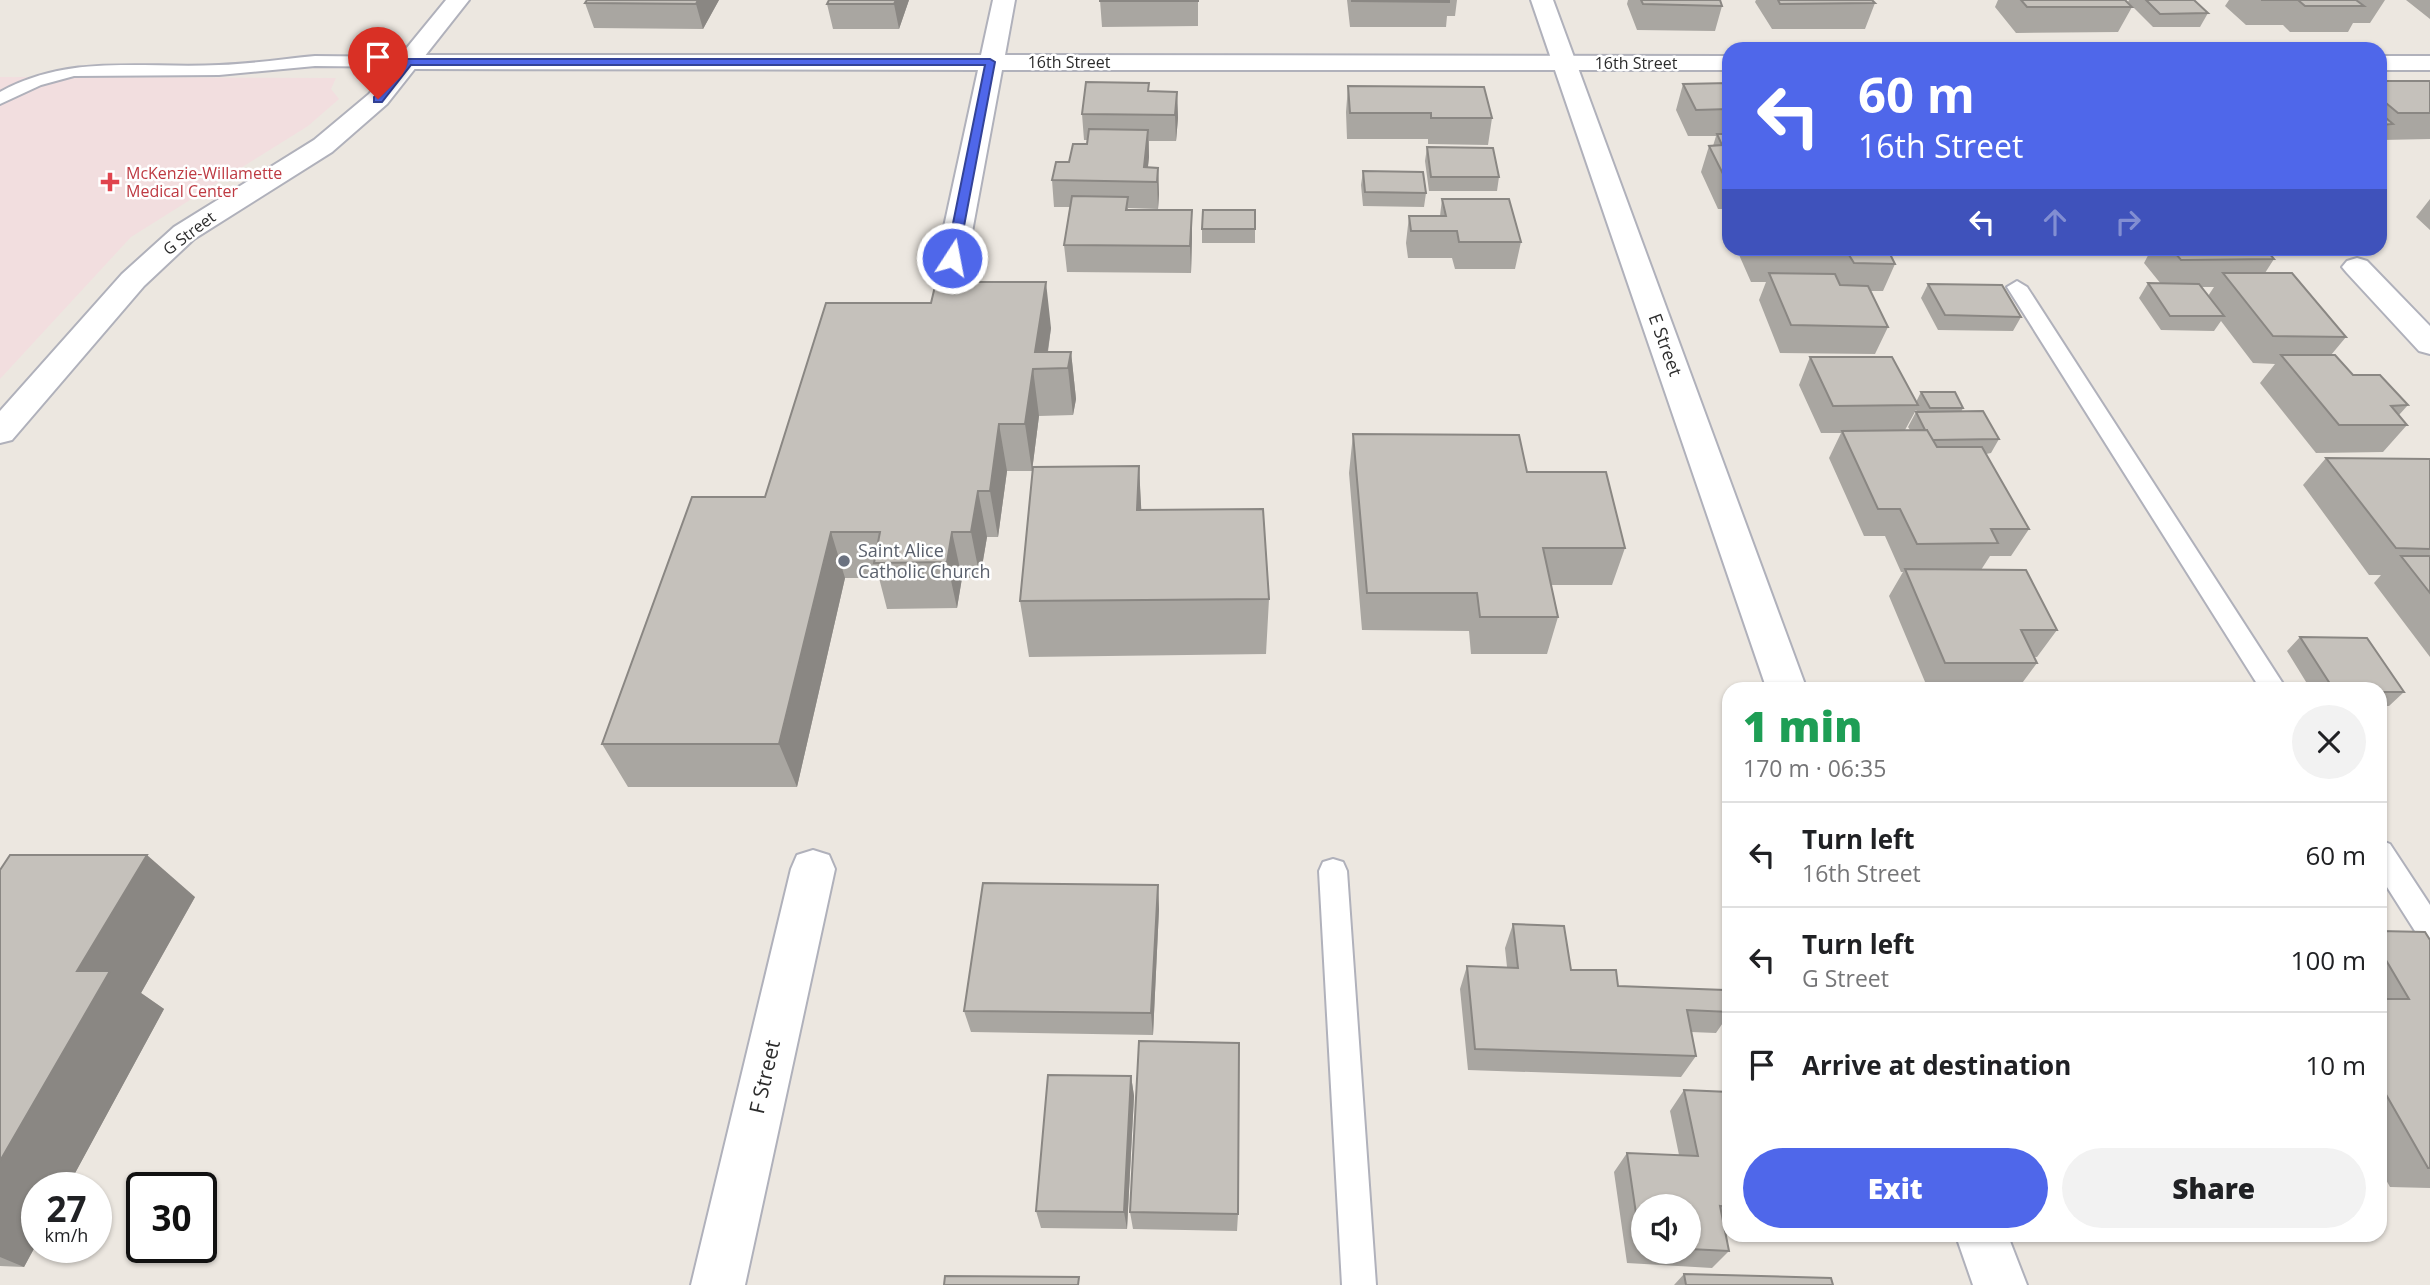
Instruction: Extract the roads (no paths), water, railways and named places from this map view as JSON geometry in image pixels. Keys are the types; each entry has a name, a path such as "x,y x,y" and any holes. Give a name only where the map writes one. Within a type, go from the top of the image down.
{"street":[{"name":"G Street","path":"0,432 133,280 184,233 323,146 378,99 457,0"},
{"path":"952,258 1004,0"},
{"name":"E Street","path":"1542,0 1784,682"},
{"name":"16th Street","path":"409,62 1722,63"},
{"path":"2387,63 2430,63"},
{"path":"2357,267 2430,344"},
{"name":"F Street","path":"718,1285 813,869"},
{"path":"1984,1242 2000,1285"}],"lane":[{"path":"0,99 29,82 51,74 74,71 258,68 315,61 409,62"},
{"path":"2017,288 2270,682"},
{"path":"2387,863 2430,930"},
{"path":"1333,870 1360,1285"}],"place":[{"name":"McKenzie-Willamette Medical Center","path":"110,182"},
{"name":"Saint Alice Catholic Church","path":"844,561"}]}
